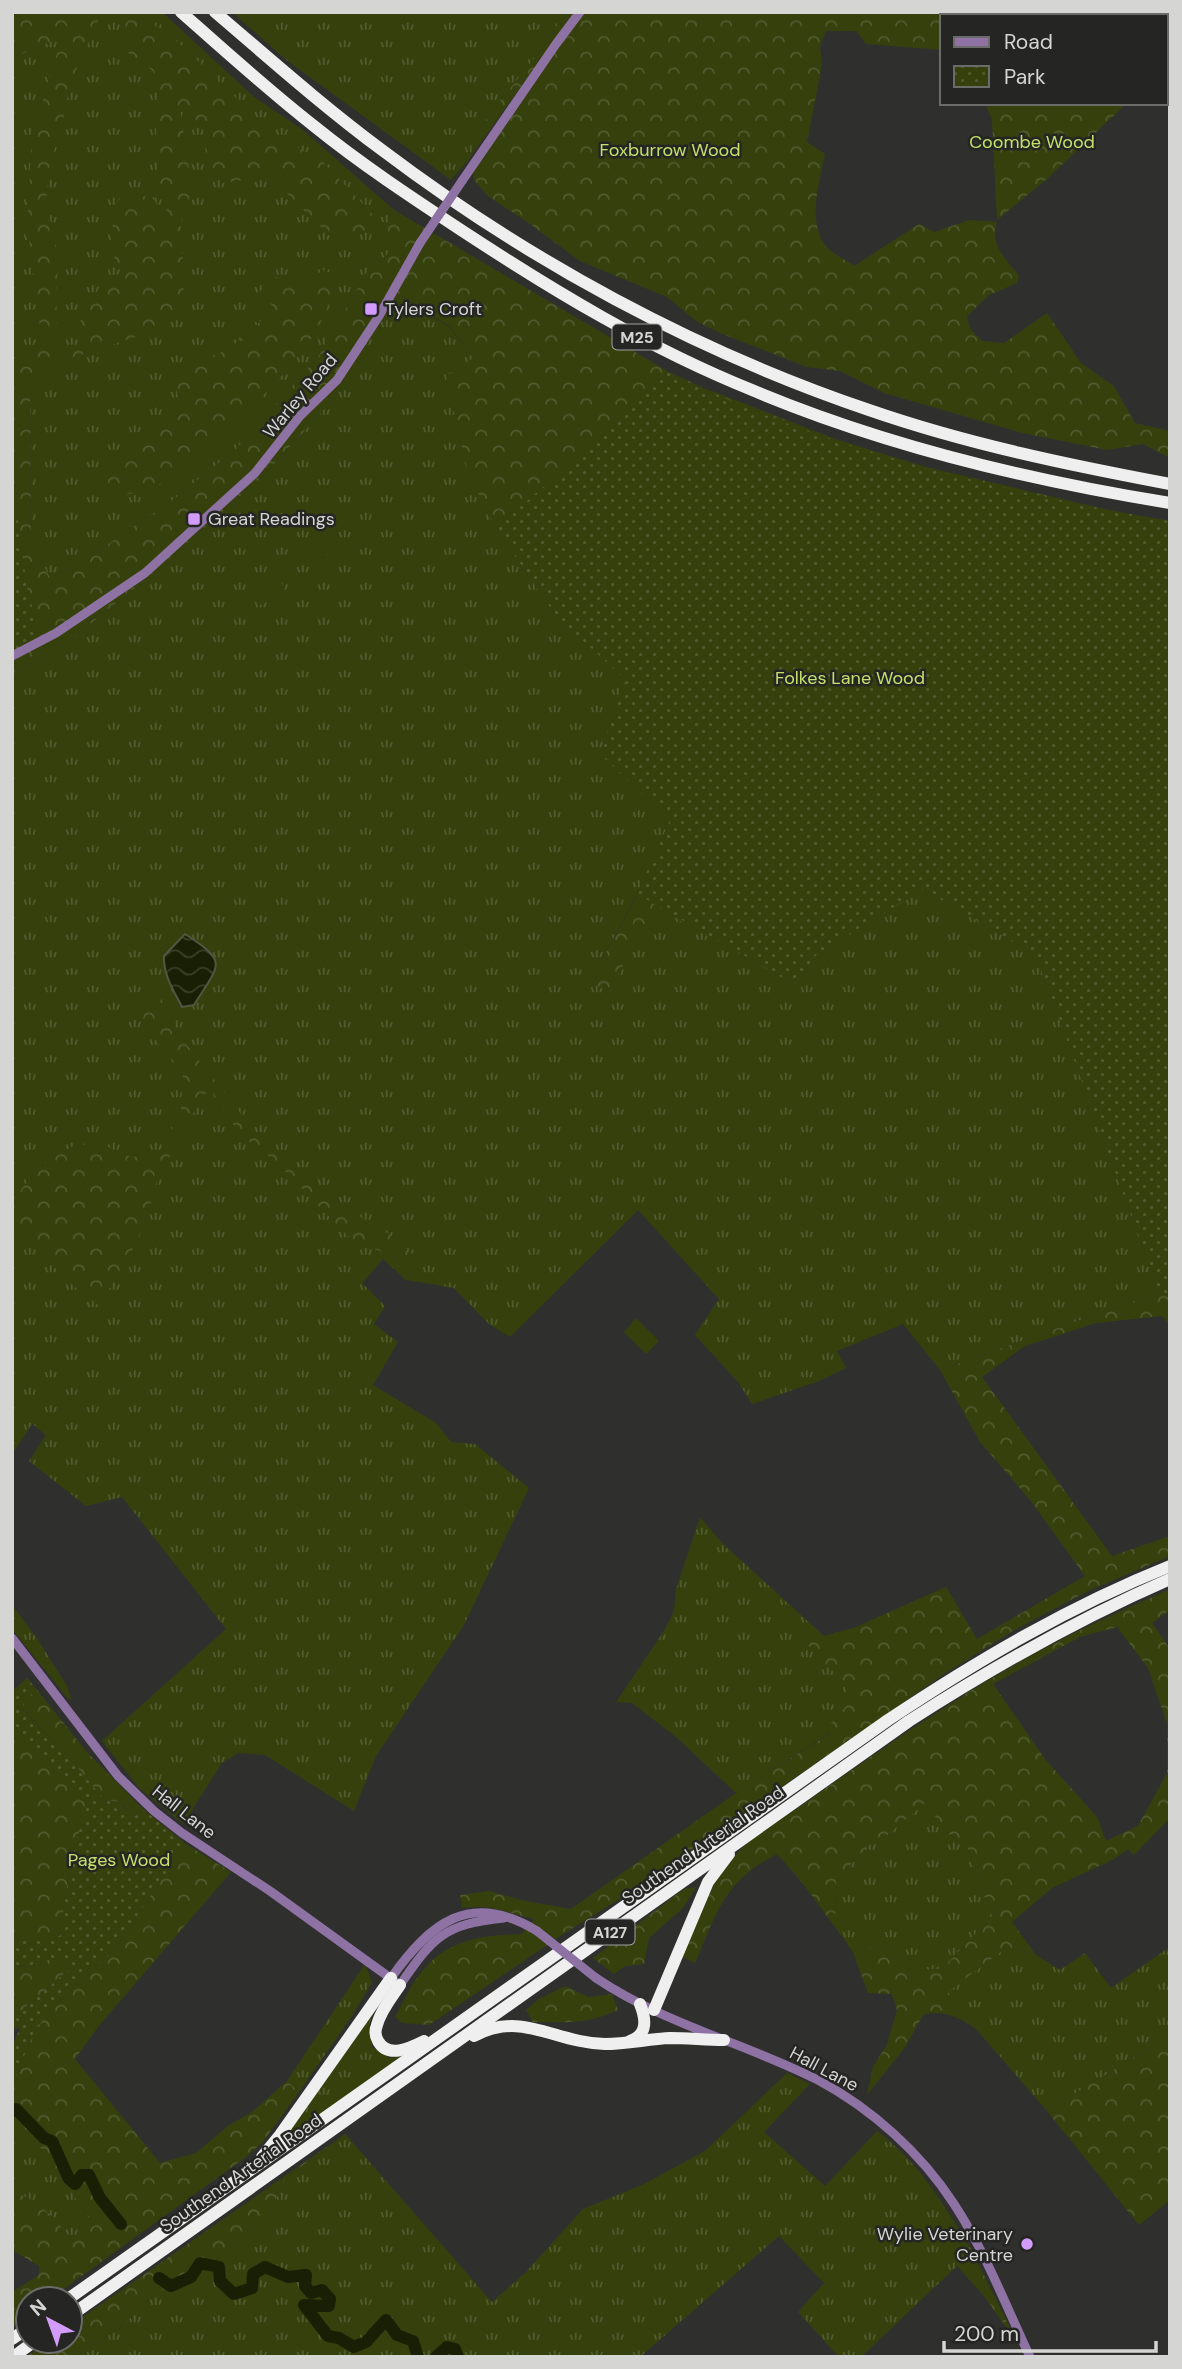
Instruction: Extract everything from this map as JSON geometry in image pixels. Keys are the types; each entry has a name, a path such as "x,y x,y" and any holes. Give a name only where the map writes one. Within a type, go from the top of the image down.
{"highway":[{"name":"M25","path":"181,12 314,126 374,171 548,286 647,342 750,390 868,433 1004,470 1170,503"},
{"name":"M25","path":"215,12 321,103 420,178 523,246 637,311 803,386 896,419 1021,453 1170,484"},
{"name":"Southend Arterial Road","path":"84,2288 941,1685 1045,1623 1114,1589 1170,1566"},
{"name":"Southend Arterial Road","path":"84,2306 909,1721 967,1684 1092,1615 1170,1579"},
{"name":"A127","path":"654,2010 708,1882 741,1840"},
{"path":"396,1982 375,2029 380,2044 389,2050 415,2045 494,1999"},
{"path":"242,2176 280,2135 396,1982"},
{"path":"624,2043 636,2039 643,2030 645,2018 640,2004"},
{"name":"A127","path":"437,2055 489,2029 507,2025 536,2029 583,2042 624,2043 671,2038 724,2040"}],"street":[{"name":"Warley Road","path":"12,656 56,633 145,573 254,474 300,416 337,380 379,316 420,243 580,12"},
{"name":"Hall Lane","path":"12,1638 118,1776 154,1811 396,1982"},
{"name":"Hall Lane","path":"396,1982 403,1962 428,1934 450,1920 489,1913 537,1931 596,1978 640,2004 818,2080 864,2109 907,2145 939,2182 977,2244 1030,2357"},
{"name":"Hall Lane","path":"396,1982 441,1935 466,1923 504,1918"},
{"path":"378,1969 391,1968 403,1962"}],"green space":[{"name":"Folkes Lane Wood","path":"12,12 102,12 70,84 62,127 50,163 46,200 59,259 57,319 52,351 86,344 79,313 99,289 122,271 110,249 115,206 121,195 154,197 165,234 174,230 165,205 158,163 157,79 149,68 129,54 117,12 125,12 166,31 276,136 322,161 378,220 385,223 335,241 289,196 274,171 251,179 222,183 207,165 203,127 179,103 192,189 180,225 188,243 182,246 184,297 164,328 52,364 30,395 31,540 50,578 85,562 173,500 235,450 318,357 375,258 383,262 388,252 388,225 394,210 669,372 651,389 712,391 835,439 926,467 1126,514 1170,521 1170,1326 1162,1316 1096,1323 1025,1346 982,1377 1112,1556 1170,1536 1170,1556 1088,1591 1016,1629 944,1674 632,1891 429,2025 402,2023 395,2017 413,1984 430,1962 453,1946 466,1941 522,1934 534,1919 491,1908 462,1908 460,1895 489,1891 571,1909 736,1793 829,1734 831,1723 850,1702 844,1683 806,1643 813,1626 824,1636 854,1628 946,1587 977,1639 1085,1576 1030,1500 980,1442 940,1370 1159,1292 1036,955 924,889 815,956 797,986 657,908 608,991 590,982 634,901 670,820 600,754 625,680 556,616 496,528 468,473 446,376 473,358 449,326 394,291 327,406 263,476 144,581 70,640 12,674 12,359 35,359 41,334 27,224 32,136 62,37 12,58"},
{"path":"62,12 162,12 254,97 303,130 394,210 388,225 388,253 383,262 375,258 318,357 239,447 173,500 85,562 50,578 31,540 30,395 34,359 12,359 12,58 63,36"},
{"path":"232,12 555,12 558,17 551,38 491,112 476,136 472,156 451,180 285,59"},
{"path":"555,12 578,12 572,16 473,153 476,136 491,112 551,38 558,17"},
{"name":"Foxburrow Wood","path":"580,12 1170,12 1170,91 1168,14 940,14 940,50 866,44 856,31 826,31 820,46 822,65 807,142 825,154 818,187 816,221 823,242 829,249 854,266 919,224 934,232 969,220 997,222 997,245 1019,276 1017,283 989,295 967,316 970,329 982,341 1004,343 1047,313 1081,363 1114,386 1135,423 1170,431 1170,458 1143,444 1107,450 1022,433 884,393 840,371 807,367 720,333 696,321 667,297 580,261 488,196 474,180 471,168"},
{"name":"Coombe Wood","path":"986,105 1125,105 1047,179 997,220 992,120"},
{"path":"323,270 333,274 336,286 318,329 290,367 241,419 202,454 157,486 119,497 102,482 180,404 173,378 200,360 228,350 262,320 264,313 272,305 263,299 260,291 280,274 300,287"},
{"path":"393,291 449,327 473,358 496,528 556,616 626,680 600,754 671,820 637,894 590,982 608,991 657,907 797,986 815,956 923,889 1036,955 1159,1292 940,1370 903,1324 837,1351 846,1368 819,1381 752,1404 738,1382 695,1335 719,1299 638,1210 510,1337 489,1324 454,1288 406,1280 383,1259 362,1283 385,1306 374,1324 398,1342 373,1385 436,1423 451,1442 475,1444 529,1488 464,1625 376,1756 354,1811 265,1755 238,1753 222,1763 183,1824 139,1788 102,1741 226,1629 122,1497 86,1506 29,1461 46,1435 32,1424 12,1454 12,674 70,640 144,581 263,476 327,406"},
{"name":"Folkes Lane Wood","path":"669,372 757,412 858,448 1013,490 1170,521 1170,1295 1159,1292 1036,955 923,889 815,956 797,986 637,894 670,820 600,754 626,680 556,616 496,528"},
{"path":"12,478 27,587 41,641 12,655"},
{"path":"335,532 343,547 316,560 308,545"},
{"path":"278,575 286,593 258,606 250,588"},
{"path":"152,996 160,996 179,1035 252,1128 339,1204 389,1234 420,1260 421,1274 409,1277 384,1253 350,1238 275,1161 239,1134 212,1091 203,1095 156,1183 146,1221 125,1266 98,1305 69,1282 25,1237 12,1236 12,1202 38,1167 76,1144 100,1143 124,1155 156,1160 181,1110 183,1072 141,1023"},
{"path":"636,1318 659,1341 646,1354 624,1332"},
{"path":"700,1517 722,1543 824,1636 854,1628 946,1587 976,1639 736,1793 676,1737 632,1703 616,1702 664,1631 674,1611 676,1589"},
{"path":"1170,1589 1170,1610 1152,1623 1170,1649 1170,1818 1134,1855 1128,1849 1114,1859 1052,1888 1012,1922 1036,1955 1007,1947 948,1992 976,2029 951,2016 937,2013 923,2015 906,2046 867,2095 873,2067 887,2044 897,2010 892,1994 868,1993 853,1952 886,1944 920,1970 942,1969 996,1912 984,1896 969,1850 948,1833 925,1803 885,1837 869,1845 836,1881 835,1927 777,1854 745,1875 724,1900 695,1963 680,1956 718,1878 752,1839 978,1686 1089,1626","holes":["1117,1627 1148,1668 1167,1724 1167,1773 1138,1826 1106,1841 1097,1817 1045,1759 993,1684 1080,1637"]},
{"path":"12,1605 67,1686 71,1698 69,1700 12,1629"},
{"name":"Pages Wood","path":"27,1678 42,1696 32,1694 25,1697 23,1710 68,1756 105,1801 120,1802 134,1817 144,1810 186,1844 112,1952 60,2001 35,2029 12,2086 12,2047 20,2028 12,2029 12,2011 22,2010 71,1968 60,1955 37,1964 12,1966 12,1937 17,1941 60,1936 70,1865 87,1802 12,1725 12,1688 15,1689"},
{"path":"32,1694 42,1696 85,1750 144,1810 134,1817 121,1802 105,1801 68,1756 23,1709 24,1697"},
{"path":"12,1725 88,1802 70,1865 60,1937 17,1941 12,1937"},
{"path":"926,1802 948,1833 969,1850 984,1896 996,1912 942,1969 920,1970 886,1944 853,1952 835,1927 836,1881 869,1845"},
{"path":"186,1844 231,1872 98,2027 75,2059 160,2163 196,2153 229,2125 252,2112 287,2081 299,2092 262,2143 246,2157 69,2285 23,2285 39,2275 39,2266 12,2250 12,2192 38,2205 72,2240 95,2225 32,2136 30,2114 12,2094 12,2084 35,2029 60,2001 112,1952"},
{"path":"696,1887 683,1908 649,1938 644,1964 625,1966 614,1974 593,1958 684,1889"},
{"path":"1007,1947 1036,1955 1060,1970 1085,1953 1111,1988 1168,1948 1170,2035 1047,2111 947,1992"},
{"path":"60,1954 71,1968 22,2010 12,2011 12,1966 37,1964"},
{"path":"365,1964 372,1982 350,2019 299,2092 287,2081"},
{"path":"565,1986 588,1997 612,1994 618,2010 586,2020 533,2022 526,2010 539,1999"},
{"path":"378,2003 369,2024 372,2047 390,2058 408,2054 277,2145"},
{"path":"1170,2035 1170,2200 1139,2225 1047,2111"},
{"path":"787,2073 810,2084 764,2132 825,2186 877,2131 918,2170 971,2249 957,2266 861,2357 839,2357 798,2312 824,2283 779,2236 640,2357 75,2356 84,2355 84,2350 122,2327 149,2298 222,2255 269,2214 285,2179 345,2134 492,2302 525,2273 583,2209 644,2184 705,2151"},
{"path":"12,2094 30,2114 32,2136 95,2225 72,2241 46,2211 30,2199 12,2192"},
{"path":"345,2134 285,2179 269,2214 222,2255 149,2298 123,2326 84,2350 84,2316"},
{"path":"971,2249 1018,2344 984,2296 957,2266"},
{"path":"14,2291 12,2326 12,2292"},
{"path":"29,2355 76,2355 73,2357 26,2357"}],"water":[{"path":"185,934 209,952 216,965 194,1005 182,1007 167,976 164,956"}],"waterway":[{"path":"12,2111 16,2109 44,2138 52,2141 69,2179 75,2184 82,2175 89,2175 100,2198 121,2224"},
{"path":"159,2278 171,2286 191,2277 200,2263 219,2267 220,2281 234,2294 252,2288 253,2274 265,2267 288,2277 306,2275 305,2286 311,2293 322,2290 330,2299 329,2306 304,2305 328,2336 339,2338 354,2347 366,2342 386,2320 397,2335 413,2341 418,2357"},
{"path":"436,2357 447,2347 455,2349 458,2357"}],"place":[{"name":"Tylers Croft","path":"371,309"},
{"name":"Great Readings","path":"194,519"},
{"name":"Wylie Veterinary Centre","path":"1027,2244"}]}
